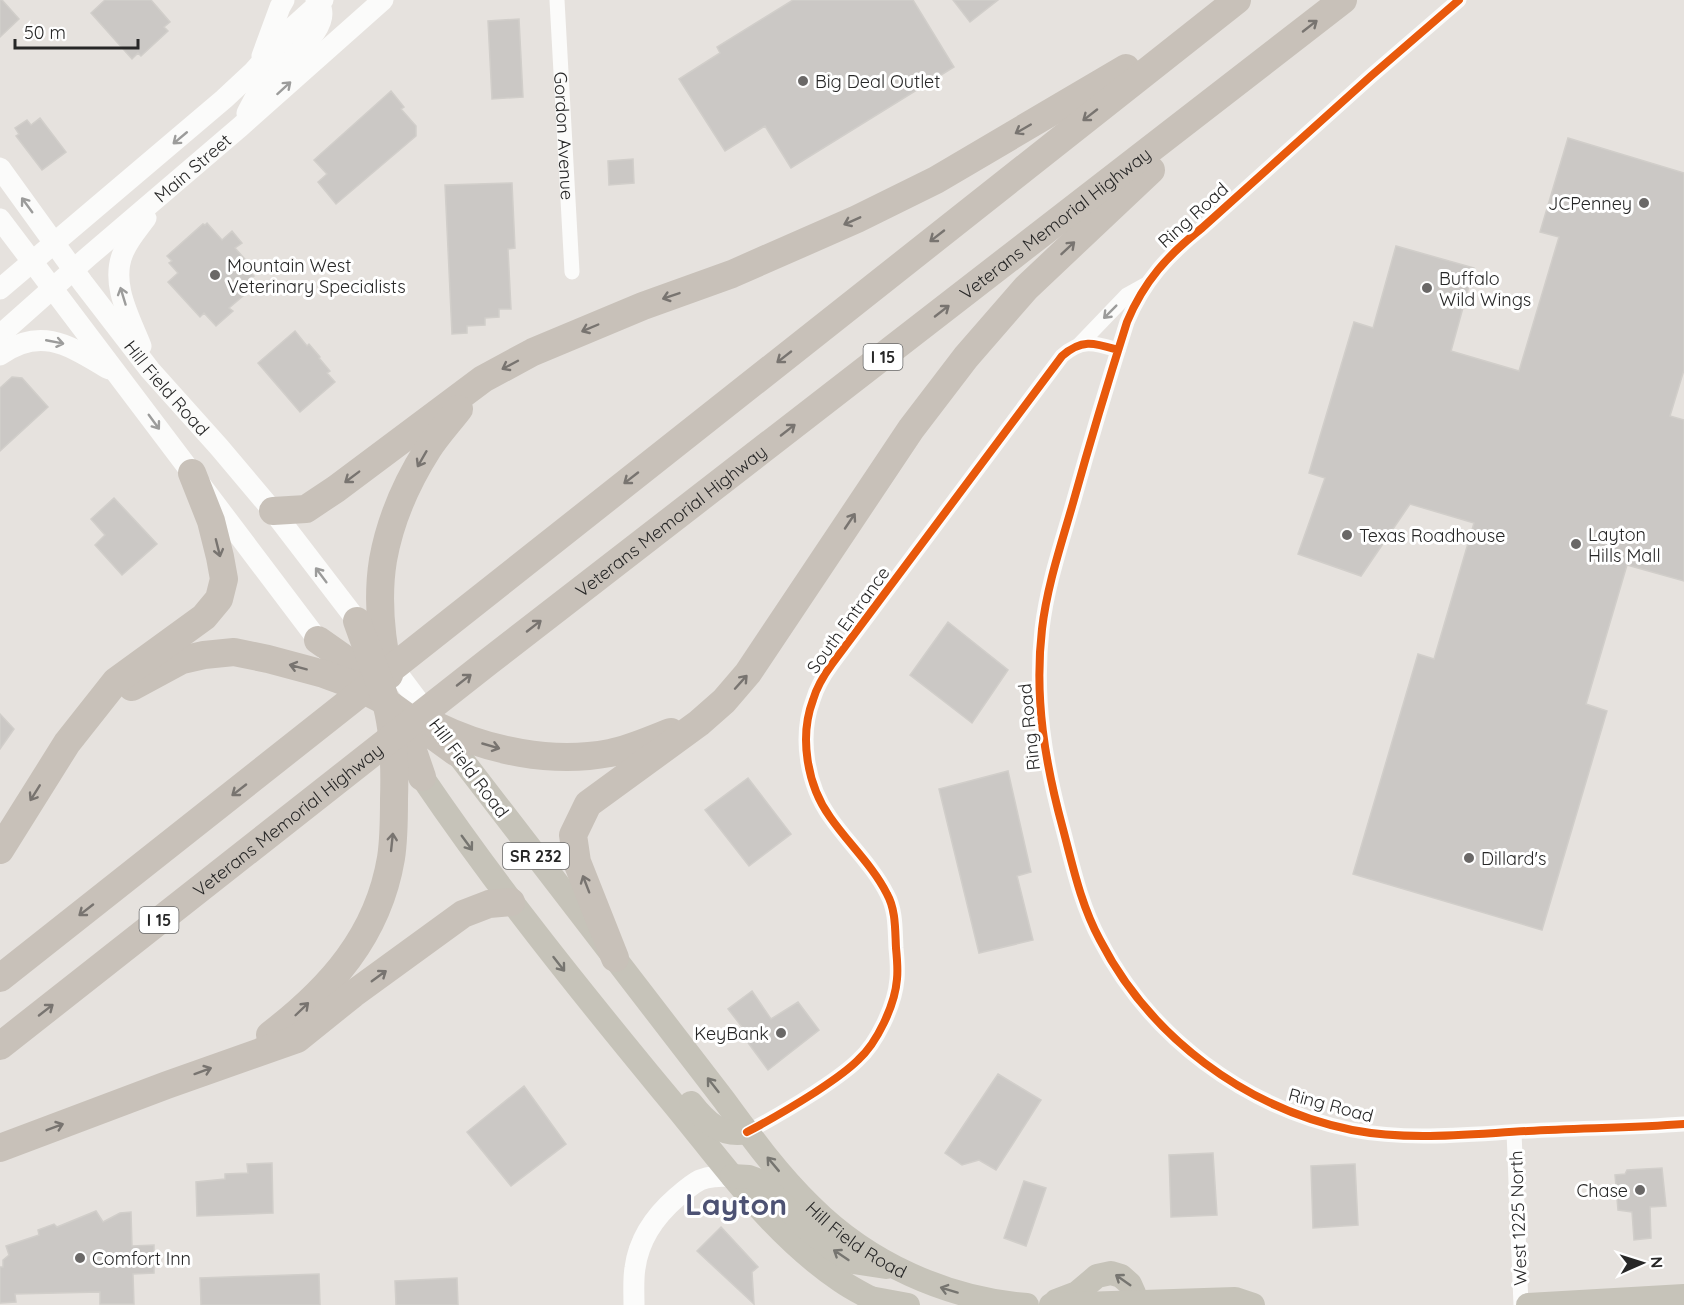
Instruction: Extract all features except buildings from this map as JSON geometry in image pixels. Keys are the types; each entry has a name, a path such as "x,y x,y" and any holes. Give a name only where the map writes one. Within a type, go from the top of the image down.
{"highway":[{"name":"Veterans Memorial Highway","path":"0,1046 488,662 1343,0"},
{"path":"273,511 306,509 483,379 533,352 643,306 732,274 936,180 1228,7"},
{"path":"0,978 1228,7"},
{"path":"615,958 577,862 573,835 588,804 699,723 724,700 748,673 910,429 974,348 1026,288 1278,52"},
{"path":"240,1058 295,1016 334,978 371,922 385,885 392,847 394,788 392,739 383,689 380,605 383,560 394,520 410,480 429,447 483,379"},
{"path":"0,850 67,743 116,681 204,617 219,599 224,579 220,557 211,521 192,473"},
{"path":"357,621 383,689 422,777"},
{"path":"318,640 437,726 491,747 530,755 567,757 611,753 699,723"},
{"path":"67,743 125,691 182,660 234,652 383,689 457,753"},
{"path":"0,1148 240,1058 297,1039 353,994 463,914 489,903 511,902"}],"main road":[{"path":"254,72 284,0"},
{"name":"Main Street","path":"0,335 383,0"},
{"path":"240,127 263,83 318,28 322,16 319,1"},
{"name":"Main Street","path":"0,289 254,72 319,1"},
{"name":"Hill Field Road","path":"0,168 150,370 273,511 357,621"},
{"path":"150,370 122,297 118,269 128,243 164,193"},
{"name":"Hill Field Road","path":"0,219 318,640"},
{"path":"0,355 27,341 56,341 70,346 120,375"},
{"name":"Hill Field Road","path":"437,726 747,1132 789,1183 825,1219 873,1255 926,1281 955,1292 992,1301 1027,1305"},
{"name":"SR 232","path":"392,739 422,777 511,902 729,1176 802,1251 842,1282 877,1301"},
{"path":"590,1003 647,1050 705,1120 728,1132 747,1132"},
{"path":"634,1305 635,1268 641,1244 649,1228 669,1204 696,1182 713,1177 749,1177 760,1181 805,1227 853,1262 897,1268"},
{"path":"1042,1305 1069,1297 1079,1292 1096,1276 1110,1273 1128,1282 1134,1293 1134,1304"},
{"path":"1528,1305 1684,1296"},
{"path":"1051,1305 1235,1299 1253,1305"},
{"path":"877,1301 908,1305"}],"street":[{"name":"Gordon Avenue","path":"557,0 572,272"},
{"name":"Ring Road","path":"1459,0 1202,228 1181,244 1145,285 1134,304 1118,350 1051,577 1044,610 1039,679 1041,729 1050,780 1078,887 1099,939 1111,961 1135,995 1174,1037 1222,1076 1260,1099 1334,1125 1378,1134 1424,1137 1684,1124"},
{"name":"South Entrance","path":"747,1132 793,1107 860,1059 878,1033 896,988 895,928 890,899 869,867 825,810 812,782 806,733 809,712 816,690 832,664 1055,365 1127,295 1145,285"},
{"path":"1078,345 1094,343 1118,350"},
{"name":"West 1225 North","path":"1514,1132 1521,1305"}],"cycle path":[{"path":"1459,0 1178,248 1149,281 1134,307 1127,322 1093,435 1055,566 1044,613 1040,655 1040,705 1051,780 1083,900 1093,927 1121,975 1145,1008 1173,1037 1238,1086 1275,1105 1313,1119 1352,1130 1396,1135 1462,1135 1684,1124"},
{"path":"747,1132 814,1093 858,1060 872,1044 884,1023 896,989 895,927 890,900 875,874 830,817 811,776 806,745 807,729 809,714 819,685 832,664 1062,356 1082,344 1102,345 1118,350"}],"place":[{"name":"Big Deal Outlet","path":"803,81"},
{"name":"JCPenney","path":"1644,203"},
{"name":"Mountain West Veterinary Specialists","path":"215,275"},
{"name":"Buffalo Wild Wings","path":"1427,288"},
{"name":"Texas Roadhouse","path":"1347,535"},
{"name":"Layton Hills Mall","path":"1576,544"},
{"name":"Dillard's","path":"1469,858"},
{"name":"KeyBank","path":"781,1033"},
{"name":"Chase","path":"1640,1190"},
{"name":"Comfort Inn","path":"80,1258"}],"district":[{"name":"Layton","path":"736,1204"}]}
